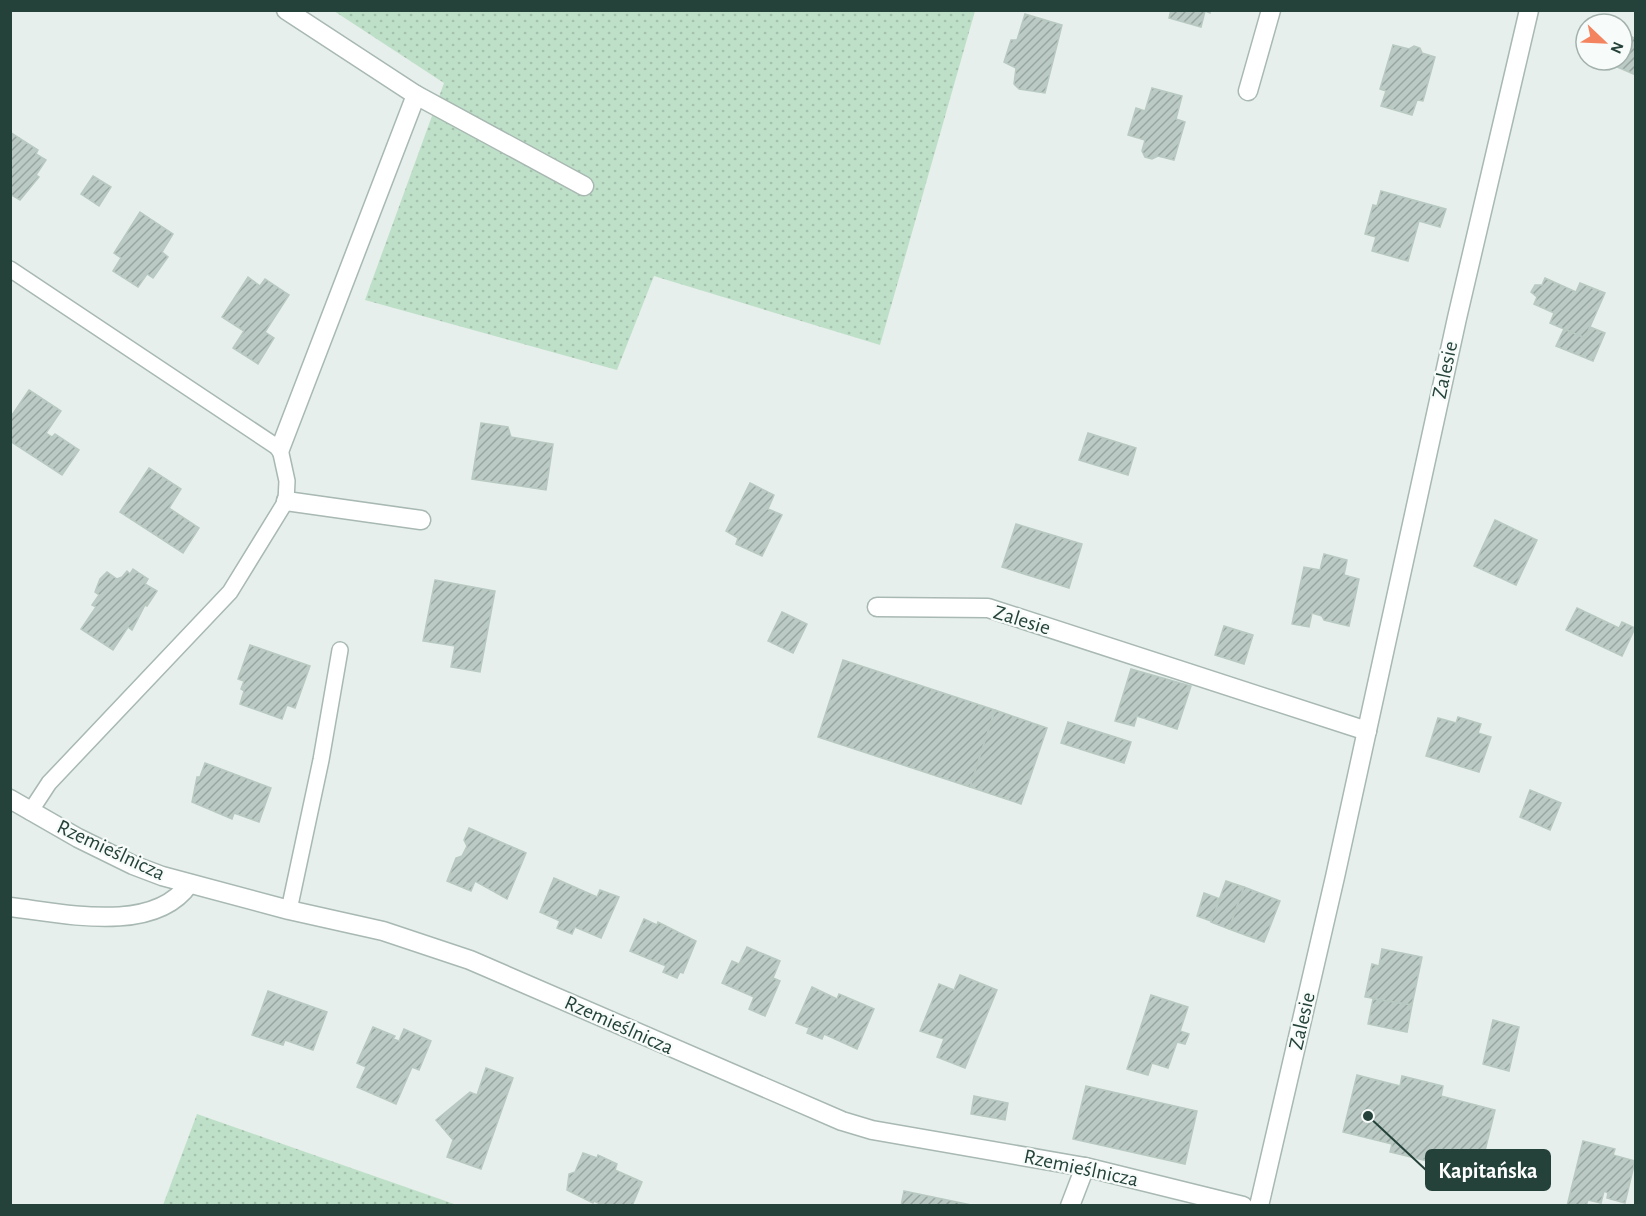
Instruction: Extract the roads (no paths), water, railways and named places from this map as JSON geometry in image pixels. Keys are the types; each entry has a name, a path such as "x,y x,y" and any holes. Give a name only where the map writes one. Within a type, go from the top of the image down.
{"street":[{"path":"286,10 416,95 584,186"},
{"path":"1248,91 1271,10"},
{"name":"Zalesie","path":"1259,1206 1457,318 1529,10"},
{"path":"280,449 416,95"},
{"path":"286,501 421,520"},
{"name":"Zalesie","path":"878,607 988,608 1366,731"},
{"name":"Rzemieślnicza","path":"10,799 30,812 133,865 189,884 383,931 470,960 842,1121 872,1130 1085,1167 1244,1206"},
{"path":"10,907 100,918 133,915 159,907 174,899 181,895 189,884"},
{"path":"1070,1206 1085,1167"}],"lane":[{"path":"10,269 280,449 287,481 286,501 230,592 50,783 30,812"},
{"path":"289,910 321,760 340,650"}],"place":[{"name":"Kapitańska","path":"1368,1116"}]}
